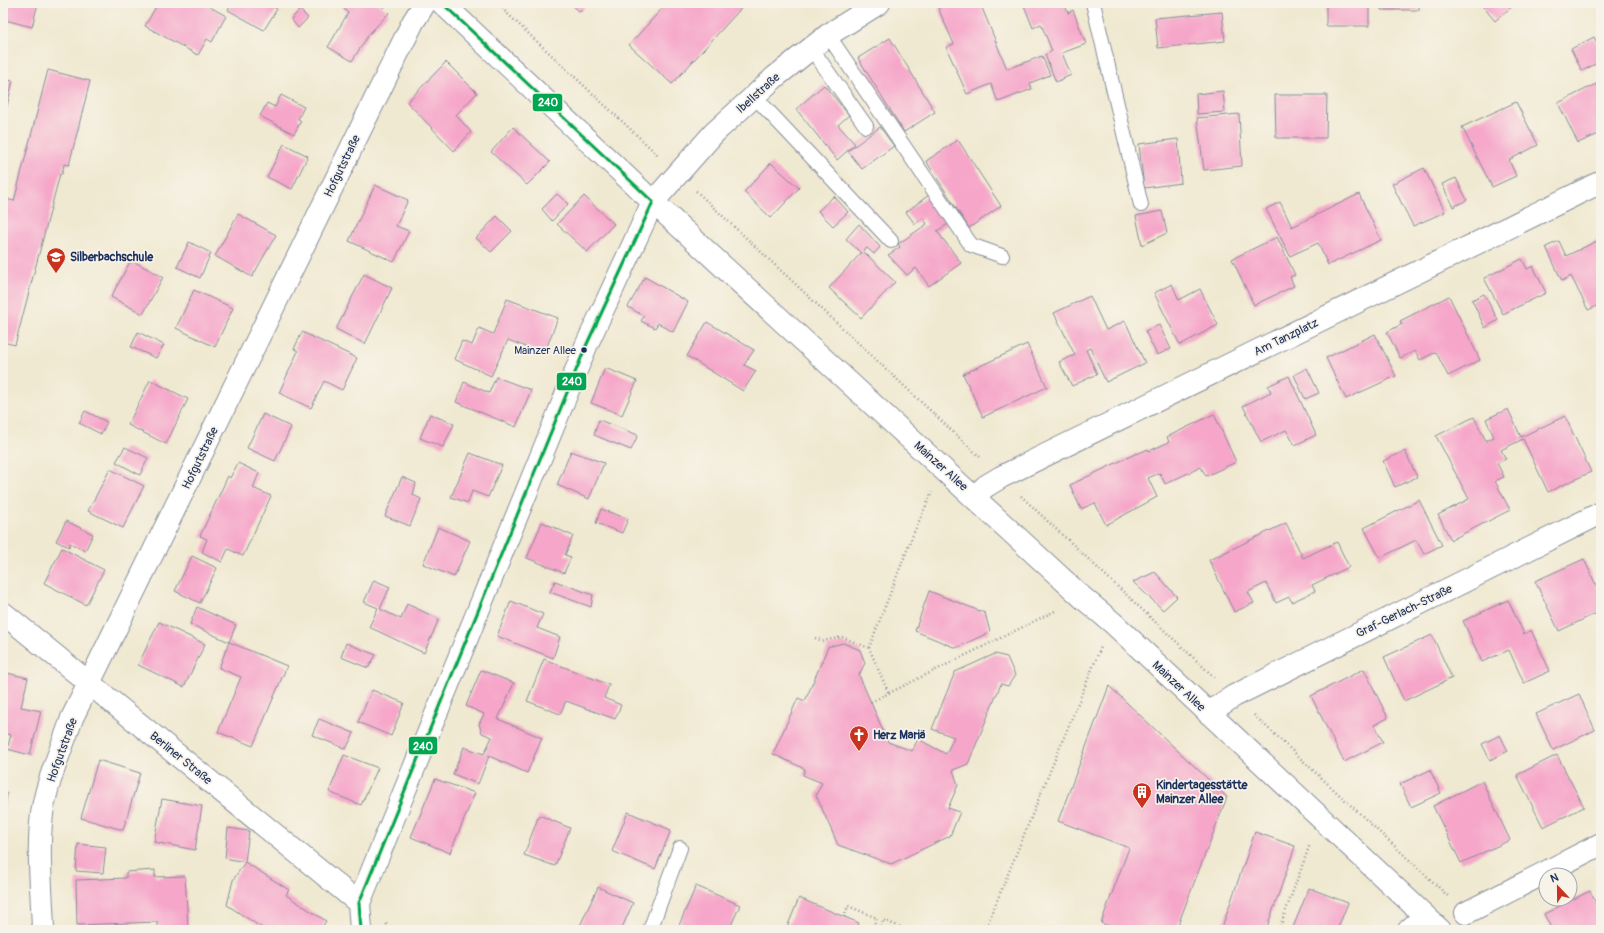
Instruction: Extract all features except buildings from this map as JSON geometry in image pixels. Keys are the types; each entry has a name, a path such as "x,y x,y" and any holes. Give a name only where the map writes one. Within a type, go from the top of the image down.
{"street":[{"name":"Hofgutstraße","path":"43,930 40,846 42,813 47,791 72,718 412,22 425,3"},
{"name":"Mainzer Allee","path":"442,3 653,202 1083,598 1113,623 1320,817 1425,925"},
{"name":"Ibellstraße","path":"359,903 586,346 653,202 714,134 775,77 828,35 878,3"},
{"name":"Am Tanzplatz","path":"974,497 986,486 1001,477 1601,182"},
{"name":"Graf-Gerlach-Straße","path":"1208,712 1234,696 1601,513"},
{"name":"Berliner Straße","path":"3,613 359,903"},
{"path":"1466,912 1601,844"},
{"path":"359,903 361,930"}],"lane":[{"path":"1093,3 1141,205"},
{"path":"828,35 971,245 1002,256"},
{"path":"811,48 866,126"},
{"path":"754,96 890,242"},
{"path":"650,930 680,848"}],"path":[{"path":"869,648 912,537 942,468"},
{"path":"871,702 1083,598"},
{"path":"985,930 1091,670 1113,623 1134,602"},
{"path":"816,638 823,641 842,637 869,648 889,694"},
{"path":"1279,930 1320,817"},
{"path":"844,917 848,906 876,918 872,930"},
{"path":"879,930 883,920 908,930"}],"transit line":[{"name":"240","path":"442,3 653,202"},
{"name":"240","path":"361,930 359,903 586,346 653,202"}],"place":[{"name":"Silberbachschule","path":"56,274"},
{"name":"Mainzer Allee","path":"584,350"},
{"name":"Herz Mariä","path":"859,752"},
{"name":"Kindertagesstätte Mainzer Allee","path":"1142,809"}]}
